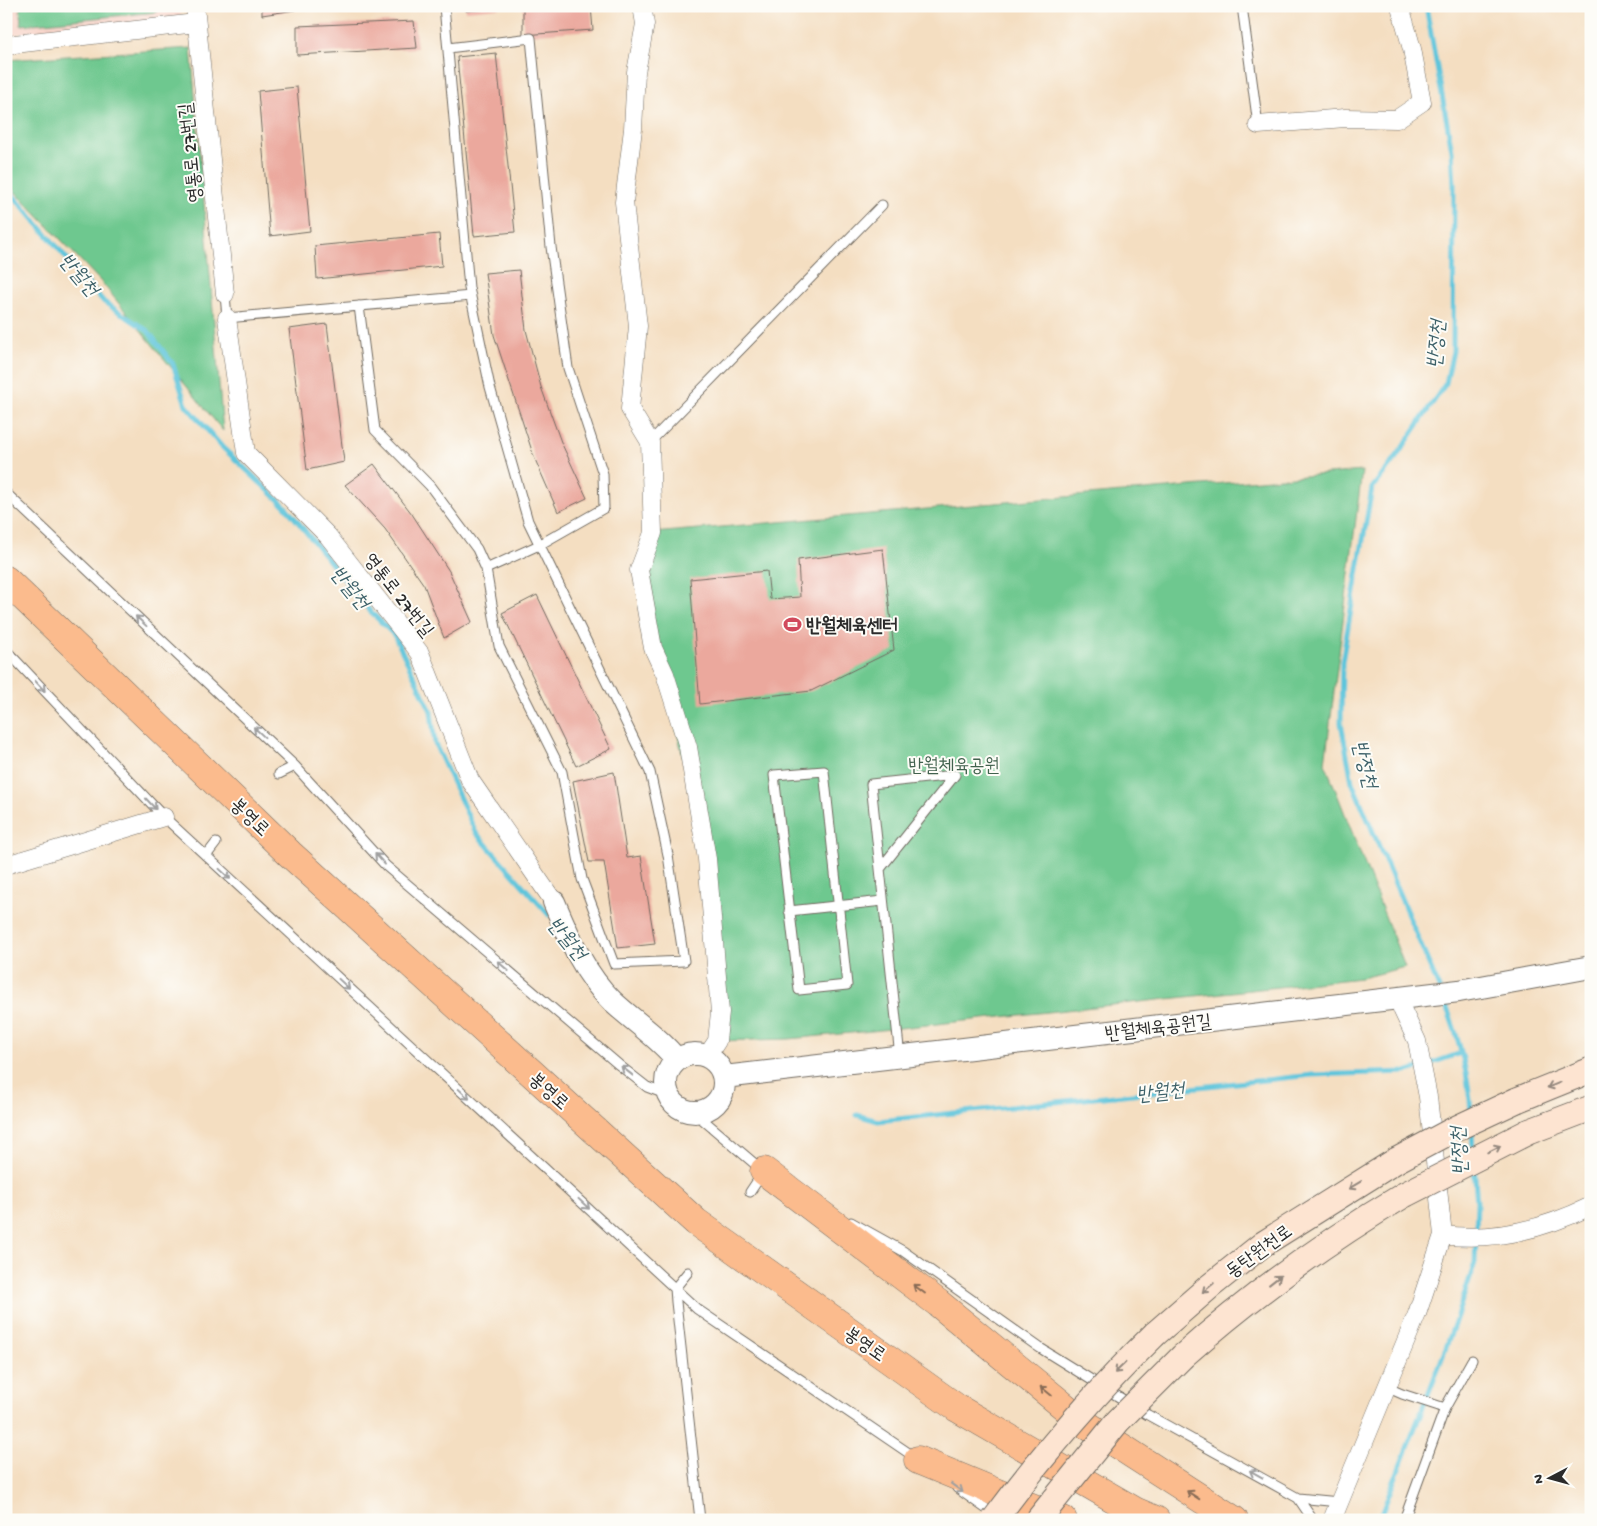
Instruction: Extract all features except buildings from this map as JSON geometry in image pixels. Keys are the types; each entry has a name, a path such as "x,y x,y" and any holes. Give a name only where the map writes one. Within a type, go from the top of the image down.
{"highway":[{"name":"봉영로","path":"6,580 290,854 696,1222 957,1408 1135,1511 1156,1520"},
{"path":"757,1182 938,1303 1087,1425 1220,1513 1234,1520"},
{"path":"918,1460 1063,1520"}],"main road":[{"name":"동탄원천로","path":"994,1520 1050,1448 1111,1377 1155,1334 1209,1287 1263,1244 1331,1199 1397,1160 1457,1128 1517,1100 1591,1070"},
{"name":"동탄원천로","path":"1038,1520 1118,1422 1184,1356 1228,1316 1282,1274 1344,1231 1404,1195 1528,1132 1591,1108"}],"street":[{"path":"642,6 645,24 636,72 633,129 624,202 638,326 630,410 650,442 653,533 639,570 653,648 665,674 688,746 707,859 720,1012 717,1041 707,1056"},
{"path":"1258,125 1345,118 1397,119 1422,102 1412,49 1400,6"},
{"path":"6,45 195,15"},
{"name":"영통로 27번길","path":"195,15 225,294"},
{"name":"영통로 27번길","path":"227,318 246,453 328,536 420,653 470,780 554,902"},
{"path":"6,865 164,817"},
{"path":"554,902 577,954 611,1000 668,1048 677,1060"},
{"name":"반월체육공원길","path":"724,1077 1459,991 1591,967"},
{"path":"1332,1520 1394,1390 1417,1314 1448,1236 1419,1049 1402,1009 1405,996"},
{"path":"692,1054 707,1056 718,1065 724,1077 724,1090 718,1102 708,1110 695,1113 682,1110 668,1095 666,1080 668,1073 677,1060 692,1054"},
{"path":"1448,1236 1495,1237 1526,1231 1567,1218 1591,1206"}],"lane":[{"path":"359,306 375,430 430,486 477,549 486,569 499,646 562,772 582,878 614,964 684,961 668,855 650,772 528,521 490,387 471,296 444,6"},
{"path":"1242,6 1258,125"},
{"path":"448,48 531,38 550,247 568,368 603,474 604,508 539,545 486,569"},
{"path":"650,442 882,205"},
{"path":"225,294 227,318 471,296"},
{"path":"6,493 295,766 386,866 619,1065 647,1087 668,1095"},
{"path":"6,650 164,817 698,1309 918,1460 1001,1520"},
{"path":"279,774 295,766"},
{"path":"824,771 847,985 799,990 789,911 774,775 824,771"},
{"path":"880,869 954,775 870,784 900,1057"},
{"path":"206,856 216,843"},
{"path":"789,911 883,901"},
{"path":"695,1113 757,1182 833,1211"},
{"path":"842,1216 902,1251 1040,1348 1148,1415 1298,1498 1339,1502"},
{"path":"688,1272 675,1288 700,1520"},
{"path":"1404,1520 1441,1407 1472,1360"},
{"path":"1394,1390 1441,1407"},
{"path":"1298,1498 1313,1520"}],"shaded area":[{"path":"6,6 180,6 181,19 6,35"}],"green space":[{"path":"20,6 157,6 157,12 21,25"},
{"path":"191,48 223,431 103,284 6,182 6,60"},
{"name":"반월체육공원","path":"1362,471 1325,763 1405,967 1361,978 872,1031 789,1039 717,1041 707,859 639,570 653,533"}],"waterway":[{"name":"반정천","path":"1426,6 1452,151 1454,185 1453,351 1446,383 1395,459 1372,488 1342,662 1341,723 1352,782 1439,988"},
{"name":"반월천","path":"6,187 104,302 148,331 173,364 186,405 222,447 285,506 369,610 394,635 431,711 435,744 476,833 549,915"},
{"name":"반정천","path":"1443,998 1462,1054 1468,1083 1471,1113"},
{"name":"반월천","path":"857,1115 878,1121 1312,1075 1406,1072 1461,1053"},
{"name":"반정천","path":"1472,1129 1473,1153"},
{"name":"반정천","path":"1379,1520 1446,1348 1475,1263 1477,1203 1474,1166"}],"place":[{"name":"반월체육센터","path":"792,624"}]}
